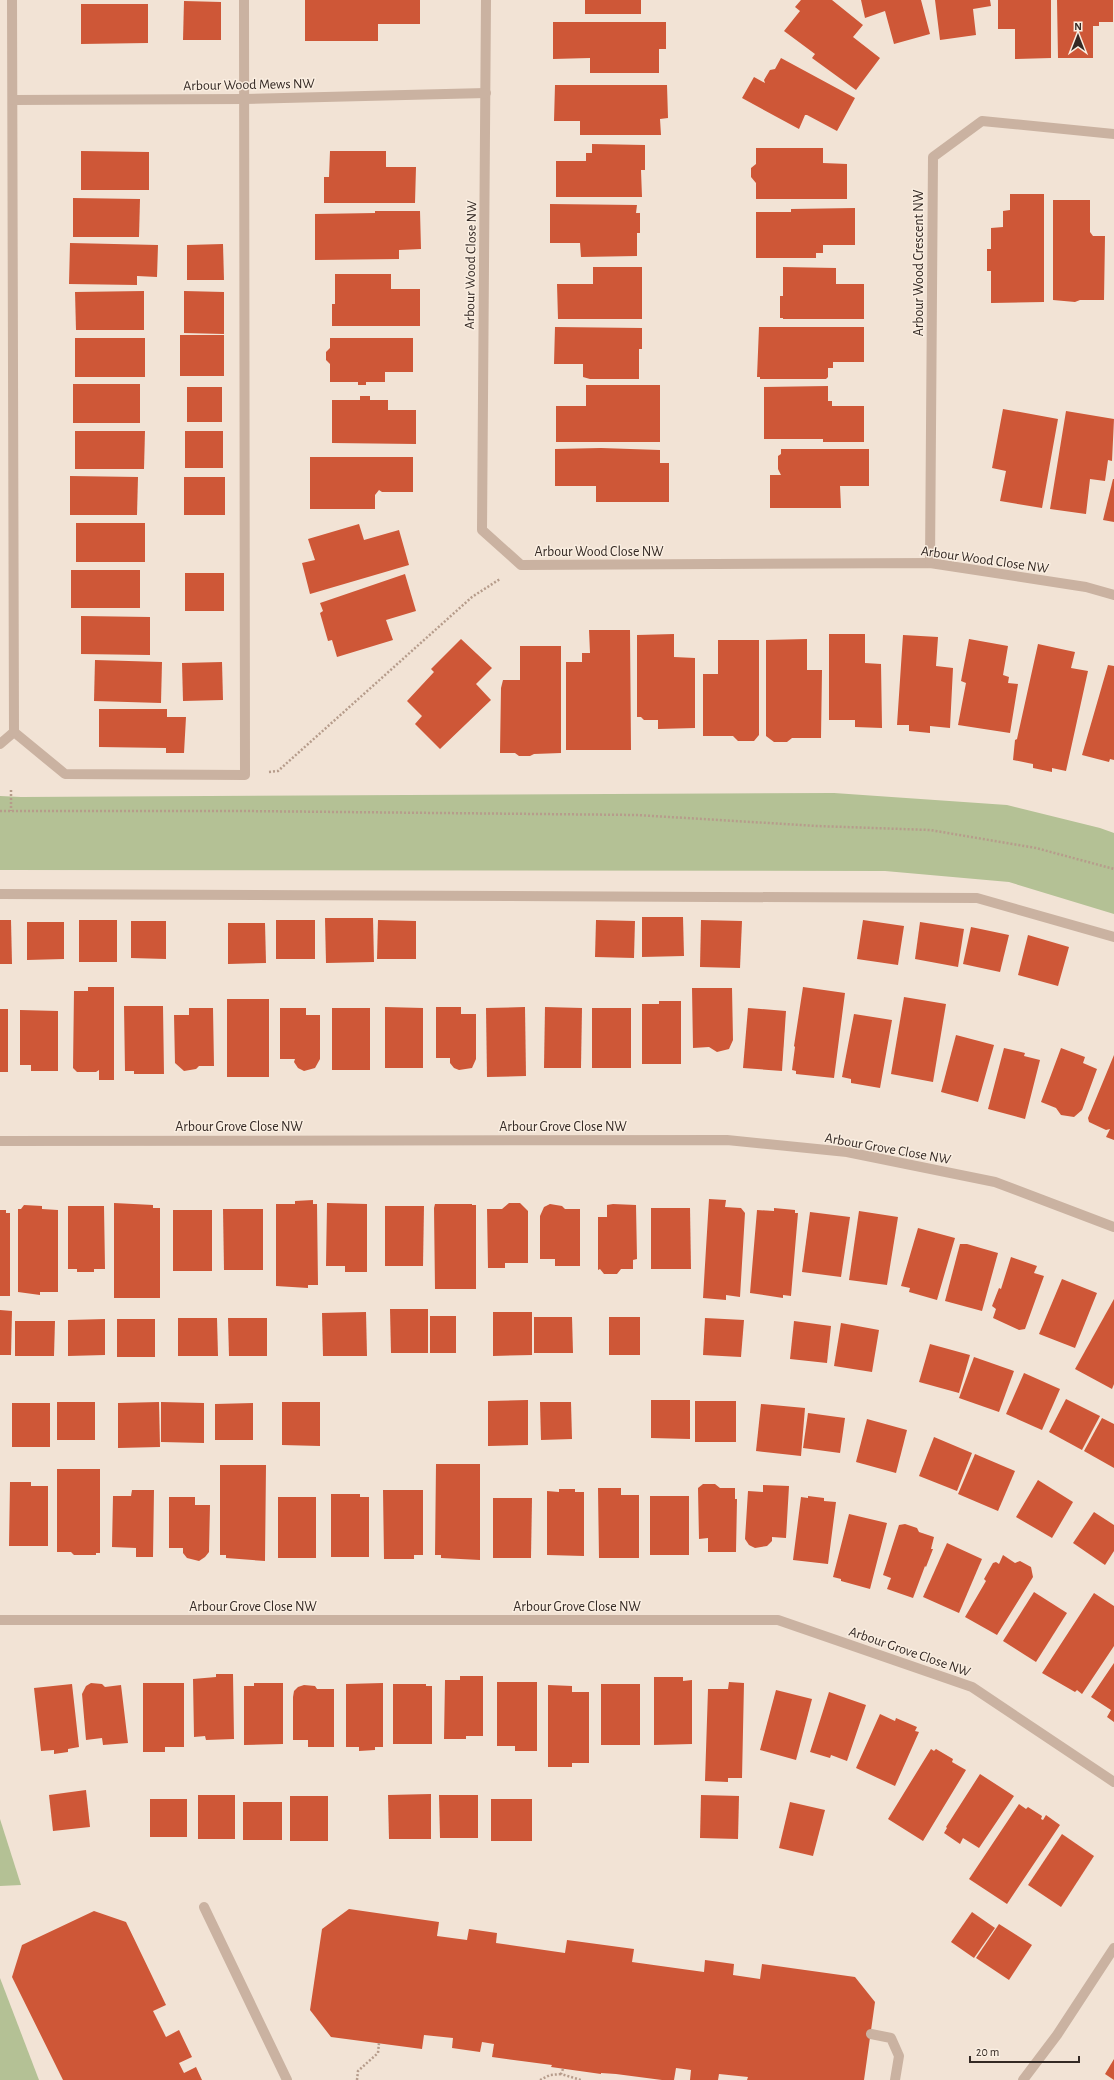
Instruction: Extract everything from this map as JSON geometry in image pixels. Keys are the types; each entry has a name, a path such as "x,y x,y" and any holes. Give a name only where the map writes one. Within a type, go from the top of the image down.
{"street":[{"path":"0,744 14,732 12,0"},
{"path":"14,732 65,774 245,775 244,0"},
{"name":"Arbour Wood Close NW","path":"486,0 482,530 521,565 930,563 1086,587 1114,595"},
{"name":"Arbour Wood Mews NW","path":"13,100 244,99 486,94"},
{"name":"Arbour Wood Crescent NW","path":"930,563 933,157 982,121 1114,134"},
{"path":"0,894 977,898 1114,936"},
{"name":"Arbour Grove Close NW","path":"0,1141 727,1140 847,1152 995,1182 1114,1227"},
{"name":"Arbour Grove Close NW","path":"0,1620 778,1620 972,1687 1114,1782"},
{"path":"204,1907 287,2080"},
{"path":"1023,2080 1057,2034 1114,1948"},
{"path":"870,2034 891,2038 899,2056 895,2080"}],"path":[{"path":"245,775 278,771 472,597 521,565"},
{"path":"11,790 11,811"},
{"path":"0,811 244,811 637,815 816,826 930,830 1036,848 1114,869"},
{"path":"357,2080 358,2071 378,2053 379,2043"},
{"path":"561,2074 562,2069"},
{"path":"540,2080 550,2075 561,2074 581,2080"}],"green space":[{"path":"834,793 1007,805 1100,828 1114,833 1114,914 1009,882 885,871 0,870 0,796"},
{"path":"0,1819 21,1885 0,1886"},
{"path":"0,1978 39,2080 0,2080"}],"building":[{"path":"305,0 420,0 420,24 378,24 378,41 305,41"},
{"path":"585,0 641,0 641,14 585,14"},
{"path":"801,0 832,0 863,25 853,37 880,58 856,90 812,58 815,54 784,31 800,11 795,7"},
{"path":"861,0 921,0 930,34 894,44 885,11 865,18"},
{"path":"935,0 990,0 991,6 973,9 976,35 940,40"},
{"path":"998,0 1051,0 1051,58 1015,59 1015,29 998,29"},
{"path":"1057,0 1113,0 1113,22 1099,22 1099,26 1093,26 1093,58 1058,58"},
{"path":"184,1 221,2 221,40 183,40"},
{"path":"81,4 148,4 148,43 81,44"},
{"path":"553,22 666,22 666,49 659,49 659,73 590,73 590,58 553,59"},
{"path":"781,58 855,98 837,131 807,115 805,115 799,129 742,98 754,77 765,83 764,80 770,70 775,69"},
{"path":"555,85 667,85 668,118 660,119 661,135 580,135 580,121 554,121"},
{"path":"592,144 645,145 645,170 641,170 642,197 556,197 556,161 586,161 586,153 592,153"},
{"path":"756,148 823,148 823,163 847,164 847,199 756,199 756,183 751,177 751,168 756,164"},
{"path":"81,151 149,152 149,190 81,190"},
{"path":"330,151 386,151 386,167 416,167 415,203 324,203 324,177 329,177"},
{"path":"1010,194 1044,194 1044,302 991,303 991,271 987,271 987,249 991,249 991,228 1003,227 1003,211 1010,210"},
{"path":"73,198 140,199 139,237 73,237"},
{"path":"1053,200 1090,200 1090,232 1093,236 1105,236 1104,300 1080,300 1075,302 1053,300"},
{"path":"550,204 637,205 636,213 640,213 640,233 637,233 637,256 581,257 580,243 550,243"},
{"path":"855,208 855,245 823,245 823,253 816,253 816,258 756,258 756,212 791,212 791,209"},
{"path":"375,211 420,211 421,249 399,250 399,259 315,260 315,214 375,213"},
{"path":"70,243 158,245 157,277 137,276 137,285 69,284"},
{"path":"223,244 224,280 187,280 187,245"},
{"path":"593,267 642,267 642,319 558,319 557,284 593,284"},
{"path":"783,267 836,268 836,284 864,284 864,319 780,318 780,296 783,296"},
{"path":"335,274 391,274 391,289 420,289 420,326 332,326 332,304 335,304"},
{"path":"144,291 144,330 76,330 75,292"},
{"path":"184,291 224,292 224,334 184,333"},
{"path":"555,327 642,328 642,349 639,349 639,379 590,379 583,377 583,364 554,364"},
{"path":"759,327 864,327 864,362 833,362 833,368 828,368 828,377 826,379 760,379 760,377 757,377"},
{"path":"180,335 224,335 224,376 180,376"},
{"path":"75,338 145,338 145,377 75,377"},
{"path":"330,338 413,338 413,372 385,372 385,382 366,382 366,385 358,385 358,382 330,382 330,364 326,360 326,352 330,348"},
{"path":"73,384 140,384 140,423 73,423"},
{"path":"586,385 660,385 660,442 556,442 556,406 586,406"},
{"path":"828,386 828,401 832,401 832,406 864,406 864,442 823,442 823,439 764,439 764,387"},
{"path":"187,387 222,387 222,422 187,422"},
{"path":"360,396 370,396 370,400 388,400 388,410 416,410 416,444 332,443 332,400 360,400"},
{"path":"1003,409 1058,419 1042,508 1000,501 1006,471 992,468"},
{"path":"1066,411 1114,419 1112,461 1108,460 1105,481 1090,479 1086,514 1050,509"},
{"path":"75,431 145,431 144,469 75,469"},
{"path":"185,431 223,431 223,468 185,468"},
{"path":"601,448 660,450 660,463 669,463 669,502 596,502 596,486 555,486 555,449"},
{"path":"781,449 869,449 869,486 840,486 841,508 770,508 770,475 781,475 778,469 778,456 781,454"},
{"path":"310,457 413,457 413,492 382,492 379,490 375,495 375,509 310,509"},
{"path":"70,476 138,477 137,515 70,515"},
{"path":"184,477 225,477 225,515 184,515"},
{"path":"1114,479 1114,522 1103,520"},
{"path":"76,523 145,523 145,562 76,562"},
{"path":"359,524 364,540 399,530 409,565 310,594 302,563 315,560 308,539"},
{"path":"71,570 140,570 140,608 71,608"},
{"path":"185,573 224,573 224,611 185,611"},
{"path":"405,574 416,611 386,620 393,640 337,657 332,640 328,641 320,613 323,611 320,603"},
{"path":"81,616 150,617 150,655 81,654"},
{"path":"589,630 630,630 631,750 566,750 566,662 582,662 582,653 590,653"},
{"path":"674,634 674,657 695,658 695,728 658,729 658,720 644,720 641,717 637,717 637,635"},
{"path":"829,634 865,634 865,663 881,664 882,728 855,727 855,720 829,720"},
{"path":"903,635 938,637 936,666 953,668 950,728 930,726 930,733 909,731 909,725 897,725"},
{"path":"461,639 492,668 476,684 491,700 440,749 415,724 422,716 407,701 434,672 431,669"},
{"path":"807,639 807,670 822,670 821,738 792,738 787,742 774,742 766,736 766,640"},
{"path":"969,639 1008,646 1003,675 1009,677 1008,683 1018,684 1010,733 958,725 966,683 961,681"},
{"path":"718,640 759,640 759,735 754,741 738,741 733,736 703,736 703,674 718,674"},
{"path":"1038,644 1075,652 1071,668 1088,671 1066,771 1052,768 1052,772 1033,768 1033,764 1013,760 1015,740 1017,739"},
{"path":"520,646 561,646 561,753 519,756 515,753 500,753 501,688 503,680 520,680"},
{"path":"95,660 162,662 161,703 94,701"},
{"path":"222,662 223,700 183,701 182,663"},
{"path":"1108,665 1114,666 1114,760 1110,759 1109,762 1082,755"},
{"path":"99,709 167,709 167,717 186,717 184,753 166,753 166,748 99,747"},
{"path":"642,917 683,917 684,956 642,957"},
{"path":"325,918 373,918 374,962 326,963"},
{"path":"0,920 11,920 12,964 0,964"},
{"path":"79,920 117,920 117,962 79,962"},
{"path":"276,920 315,920 315,959 276,959"},
{"path":"378,920 416,921 416,959 377,959"},
{"path":"596,920 635,921 634,958 595,957"},
{"path":"701,920 742,921 740,968 700,967"},
{"path":"863,920 904,926 898,965 857,959"},
{"path":"131,921 166,921 166,959 131,958"},
{"path":"27,922 64,922 64,959 27,960"},
{"path":"920,922 964,929 958,967 915,959"},
{"path":"228,923 265,923 266,963 228,964"},
{"path":"971,927 1009,935 1000,972 963,964"},
{"path":"1028,935 1069,947 1058,986 1018,975"},
{"path":"88,987 114,987 114,1080 99,1080 99,1070 96,1072 77,1072 73,1068 74,991 88,991"},
{"path":"803,987 845,993 834,1078 796,1074 796,1071 792,1070"},
{"path":"692,988 732,988 733,1040 729,1049 717,1052 709,1047 693,1048"},
{"path":"904,997 946,1004 933,1082 891,1074"},
{"path":"227,999 269,999 269,1077 227,1077"},
{"path":"659,1001 681,1001 681,1064 642,1064 642,1004 659,1004"},
{"path":"124,1006 163,1006 164,1074 134,1074 134,1071 125,1071"},
{"path":"385,1007 423,1008 423,1068 385,1068"},
{"path":"436,1007 461,1007 461,1014 476,1014 476,1059 472,1068 459,1070 454,1068 450,1063 450,1058 436,1058"},
{"path":"525,1007 526,1076 487,1077 486,1008"},
{"path":"545,1007 582,1008 581,1068 544,1068"},
{"path":"189,1008 213,1008 214,1066 199,1066 196,1069 184,1071 175,1063 174,1015 189,1015"},
{"path":"280,1008 306,1008 306,1015 320,1015 320,1059 315,1068 304,1071 298,1068 294,1062 295,1059 280,1059"},
{"path":"332,1008 370,1008 370,1070 332,1070"},
{"path":"592,1008 631,1008 631,1068 592,1068"},
{"path":"748,1008 786,1011 782,1071 743,1068"},
{"path":"0,1009 8,1009 8,1072 0,1072"},
{"path":"20,1010 58,1011 58,1071 31,1071 31,1065 20,1065"},
{"path":"854,1014 892,1020 880,1088 851,1083 851,1079 842,1077"},
{"path":"956,1035 994,1045 978,1102 941,1092"},
{"path":"1004,1048 1025,1053 1024,1056 1040,1060 1025,1119 988,1109"},
{"path":"1061,1048 1085,1057 1083,1063 1097,1069 1082,1110 1074,1117 1061,1115 1056,1108 1041,1102"},
{"path":"1114,1055 1114,1140 1106,1137 1110,1129 1106,1130 1089,1122 1088,1118"},
{"path":"709,1199 726,1200 725,1207 741,1208 745,1213 740,1297 726,1295 726,1300 703,1298"},
{"path":"313,1200 313,1204 317,1204 318,1285 308,1285 308,1288 276,1286 276,1204 295,1204 295,1201"},
{"path":"114,1203 153,1205 153,1208 160,1208 160,1298 114,1298"},
{"path":"327,1203 367,1204 367,1272 345,1272 345,1266 326,1266"},
{"path":"509,1203 520,1203 528,1211 528,1263 505,1263 505,1268 488,1268 487,1209 502,1209"},
{"path":"435,1204 476,1205 476,1289 435,1289"},
{"path":"550,1204 562,1206 565,1209 580,1209 580,1266 555,1266 555,1259 540,1259 540,1216 544,1207"},
{"path":"24,1205 42,1206 42,1209 58,1210 58,1292 40,1292 40,1295 18,1292 18,1209 21,1209"},
{"path":"607,1205 636,1205 637,1259 633,1260 633,1269 621,1269 617,1274 604,1274 600,1269 598,1270 598,1217 607,1217"},
{"path":"68,1206 104,1206 105,1269 94,1269 94,1272 77,1272 77,1269 68,1269"},
{"path":"385,1206 424,1206 423,1266 385,1266"},
{"path":"651,1208 690,1208 691,1269 651,1269"},
{"path":"774,1208 795,1210 795,1213 798,1213 791,1296 783,1295 783,1298 750,1293 757,1210 774,1211"},
{"path":"223,1209 263,1209 263,1270 224,1270"},
{"path":"0,1210 6,1210 6,1213 10,1213 10,1296 0,1296"},
{"path":"173,1210 212,1210 212,1271 173,1271"},
{"path":"859,1211 898,1217 887,1285 849,1280"},
{"path":"810,1212 850,1217 841,1277 802,1272"},
{"path":"918,1228 955,1238 937,1300 909,1292 910,1288 901,1286"},
{"path":"960,1244 967,1244 998,1253 982,1311 945,1301"},
{"path":"1011,1257 1037,1266 1034,1273 1044,1276 1025,1329 1019,1330 993,1318 996,1309 992,1306 999,1288 1001,1289"},
{"path":"1062,1279 1097,1293 1075,1348 1039,1334"},
{"path":"1114,1299 1114,1384 1112,1389 1075,1369"},
{"path":"390,1309 428,1309 428,1353 391,1353"},
{"path":"0,1310 12,1311 11,1355 0,1355"},
{"path":"366,1312 367,1356 323,1356 322,1313"},
{"path":"493,1312 532,1312 532,1355 493,1356"},
{"path":"430,1316 456,1316 456,1353 430,1353"},
{"path":"534,1317 572,1317 573,1353 534,1353"},
{"path":"609,1317 640,1317 640,1355 609,1355"},
{"path":"178,1318 217,1318 218,1356 178,1356"},
{"path":"228,1318 267,1318 267,1356 229,1356"},
{"path":"705,1318 744,1320 741,1357 703,1355"},
{"path":"105,1319 105,1355 68,1356 68,1320"},
{"path":"117,1319 155,1319 155,1357 117,1357"},
{"path":"15,1321 55,1321 54,1356 15,1356"},
{"path":"794,1321 831,1326 827,1363 790,1359"},
{"path":"841,1323 879,1330 872,1372 834,1366"},
{"path":"930,1344 970,1355 959,1393 919,1382"},
{"path":"974,1357 1014,1371 999,1412 959,1398"},
{"path":"1024,1373 1060,1389 1042,1430 1006,1414"},
{"path":"1066,1399 1100,1416 1082,1450 1049,1432"},
{"path":"528,1400 528,1445 488,1446 488,1401"},
{"path":"651,1400 690,1400 690,1439 651,1438"},
{"path":"695,1401 736,1401 736,1442 695,1442"},
{"path":"57,1402 95,1402 95,1440 57,1440"},
{"path":"159,1402 160,1447 118,1448 118,1403"},
{"path":"161,1402 204,1403 204,1443 161,1442"},
{"path":"282,1402 320,1402 320,1446 282,1445"},
{"path":"540,1402 571,1402 572,1439 541,1440"},
{"path":"12,1403 50,1403 50,1447 12,1447"},
{"path":"253,1403 253,1440 215,1440 215,1404"},
{"path":"761,1404 805,1408 801,1456 756,1451"},
{"path":"808,1413 845,1418 840,1453 803,1448"},
{"path":"1102,1418 1114,1424 1114,1468 1084,1451"},
{"path":"867,1419 907,1430 896,1473 856,1462"},
{"path":"934,1437 972,1453 957,1491 919,1476"},
{"path":"975,1454 1015,1471 998,1511 958,1494"},
{"path":"436,1464 480,1464 480,1560 441,1558 441,1555 435,1555"},
{"path":"220,1465 266,1465 265,1561 226,1558 226,1555 220,1555"},
{"path":"57,1469 100,1469 100,1553 96,1553 96,1555 74,1555 71,1552 57,1552"},
{"path":"1038,1480 1073,1502 1052,1538 1016,1517"},
{"path":"10,1482 31,1482 31,1486 48,1486 48,1546 9,1546"},
{"path":"703,1484 715,1484 720,1488 735,1488 735,1499 737,1499 736,1552 708,1552 708,1538 699,1539 698,1488"},
{"path":"763,1485 789,1486 786,1538 772,1537 772,1541 767,1546 755,1548 749,1545 745,1539 748,1491 763,1492"},
{"path":"598,1488 621,1488 621,1495 639,1495 639,1558 599,1558"},
{"path":"559,1489 575,1489 575,1492 584,1492 584,1556 547,1555 547,1491 559,1492"},
{"path":"132,1490 154,1490 153,1557 136,1557 136,1548 112,1547 113,1496 131,1496"},
{"path":"383,1490 423,1490 423,1555 414,1555 414,1559 384,1559"},
{"path":"331,1494 360,1494 360,1497 369,1497 369,1557 331,1557"},
{"path":"650,1496 689,1496 689,1555 650,1555"},
{"path":"808,1496 824,1498 824,1501 836,1502 828,1564 793,1560 801,1497 808,1498"},
{"path":"169,1497 195,1497 195,1505 210,1505 209,1552 199,1561 187,1558 183,1553 183,1548 169,1548"},
{"path":"278,1497 316,1497 316,1558 278,1558"},
{"path":"493,1498 532,1498 531,1558 493,1558"},
{"path":"1094,1512 1114,1525 1114,1551 1105,1565 1073,1543"},
{"path":"849,1514 887,1523 870,1589 841,1581 841,1579 833,1577"},
{"path":"905,1524 917,1528 919,1532 934,1537 931,1549 933,1549 913,1598 887,1589 891,1578 883,1575 899,1525"},
{"path":"947,1543 982,1559 959,1613 923,1597"},
{"path":"1003,1555 1015,1563 1020,1561 1031,1567 1033,1577 997,1635 965,1617 986,1581 984,1579 993,1563 996,1562 999,1564"},
{"path":"1034,1592 1067,1613 1036,1662 1003,1641"},
{"path":"1094,1593 1114,1606 1114,1646 1082,1694 1077,1690 1075,1692 1042,1673"},
{"path":"1114,1663 1114,1722 1107,1717 1111,1710 1091,1697"},
{"path":"216,1674 233,1674 234,1739 206,1740 205,1736 194,1737 193,1679 216,1677"},
{"path":"460,1676 483,1676 483,1736 466,1736 466,1739 444,1739 445,1680 460,1680"},
{"path":"654,1677 683,1677 683,1681 692,1680 692,1744 654,1745"},
{"path":"497,1682 537,1682 537,1751 515,1751 515,1746 497,1746"},
{"path":"729,1682 744,1683 742,1778 728,1778 728,1782 705,1781 708,1689 728,1689"},
{"path":"91,1683 102,1684 105,1687 121,1685 128,1743 103,1745 102,1738 86,1740 82,1694 86,1686"},
{"path":"143,1683 184,1683 184,1747 165,1747 165,1752 143,1752"},
{"path":"254,1683 283,1683 283,1744 244,1745 244,1686 254,1686"},
{"path":"383,1683 383,1747 375,1747 375,1750 359,1751 359,1747 346,1747 346,1684"},
{"path":"72,1684 79,1747 68,1749 68,1752 54,1754 54,1750 41,1751 34,1688"},
{"path":"393,1684 426,1684 426,1686 432,1686 432,1744 393,1744"},
{"path":"601,1684 640,1684 640,1745 601,1745"},
{"path":"304,1685 315,1686 317,1689 334,1689 334,1747 308,1747 308,1740 293,1740 294,1691 298,1687"},
{"path":"548,1685 572,1686 572,1692 589,1692 589,1763 572,1763 572,1767 548,1767"},
{"path":"776,1690 812,1699 796,1760 760,1750"},
{"path":"829,1692 866,1705 847,1761 831,1755 830,1758 810,1752"},
{"path":"880,1714 895,1721 896,1718 917,1727 915,1731 919,1732 895,1786 856,1768"},
{"path":"931,1749 934,1751 936,1749 953,1759 952,1762 966,1770 923,1841 888,1819"},
{"path":"980,1774 1014,1796 979,1848 963,1838 960,1844 944,1833 947,1828 946,1827"},
{"path":"86,1790 90,1827 53,1831 49,1795"},
{"path":"431,1794 431,1839 389,1839 388,1795"},
{"path":"198,1795 235,1795 235,1839 198,1839"},
{"path":"439,1795 478,1795 478,1838 440,1838"},
{"path":"701,1795 739,1796 738,1839 700,1838"},
{"path":"290,1796 328,1796 328,1841 290,1841"},
{"path":"150,1799 187,1799 187,1837 150,1837"},
{"path":"491,1799 532,1799 532,1841 491,1841"},
{"path":"243,1802 282,1802 282,1840 243,1840"},
{"path":"790,1802 825,1810 813,1856 779,1848"},
{"path":"1019,1804 1026,1809 1028,1807 1042,1816 1041,1819 1043,1820 1046,1815 1060,1825 1007,1904 969,1879"},
{"path":"1062,1834 1094,1856 1061,1907 1028,1885"},
{"path":"349,1909 439,1922 437,1936 467,1940 469,1929 497,1933 496,1943 565,1953 567,1940 634,1949 632,1962 704,1972 705,1960 734,1964 733,1975 760,1979 762,1964 855,1977 875,2002 864,2080 747,2080 748,2077 719,2074 718,2080 690,2080 691,2070 676,2068 674,2080 662,2080 616,2074 601,2074 551,2067 552,2065 492,2057 494,2044 482,2042 480,2052 452,2048 453,2038 424,2035 422,2049 331,2037 310,2010 322,1929"},
{"path":"94,1911 126,1922 166,2005 153,2011 166,2037 179,2030 192,2057 179,2063 184,2073 196,2067 202,2080 63,2080 12,1977 22,1945"},
{"path":"972,1912 995,1928 974,1958 951,1942"},
{"path":"999,1924 1032,1945 1009,1980 976,1958"},
{"path":"1114,2059 1114,2080 1105,2074"}]}
